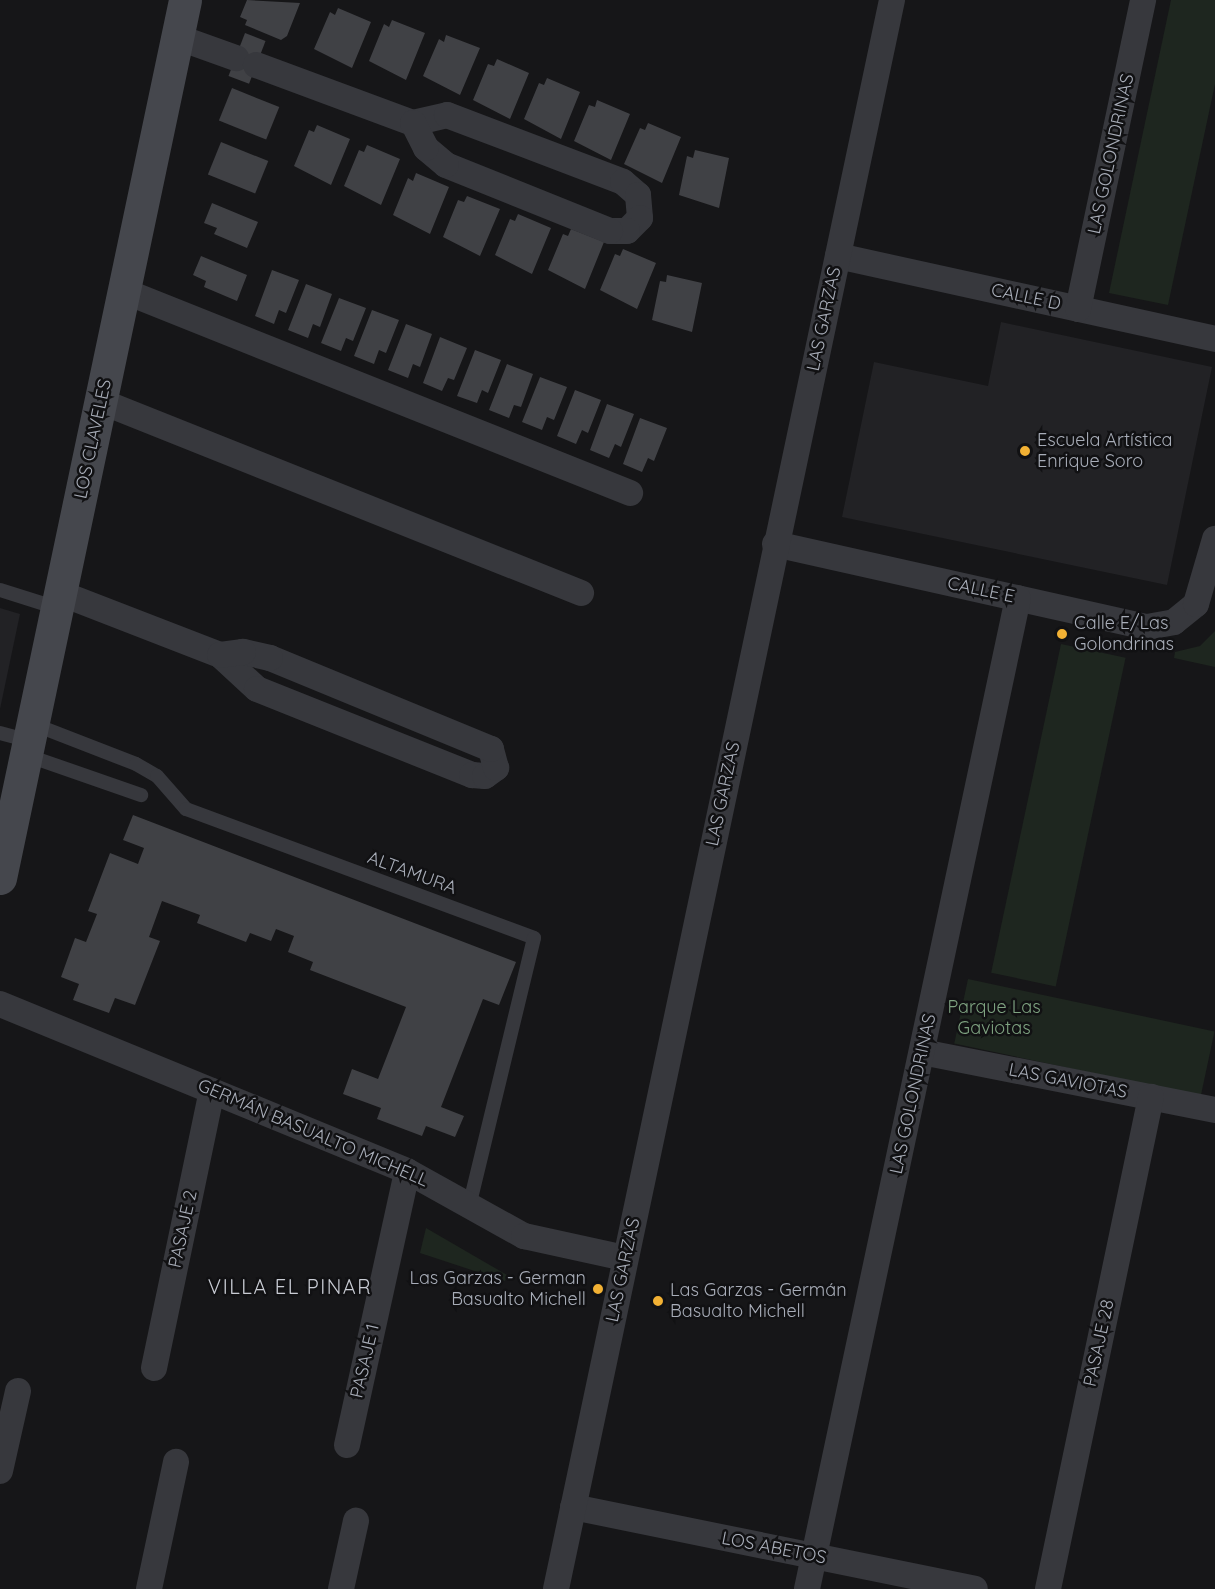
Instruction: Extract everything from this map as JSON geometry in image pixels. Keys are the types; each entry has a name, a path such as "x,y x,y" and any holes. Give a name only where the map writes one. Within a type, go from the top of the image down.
{"street":[{"name":"LOS CLAVELES","path":"0,878 22,738 58,601 185,0"},
{"name":"LAS GARZAS","path":"556,1589 775,544 892,0"},
{"name":"LAS GOLONDRINAS","path":"1078,309 1143,0"},
{"path":"177,37 413,123 447,116 623,182 638,195 640,218 627,231 610,231 446,165 426,148 413,123"},
{"name":"CALLE D","path":"838,256 1215,339"},
{"path":"124,291 630,493"},
{"path":"100,401 580,593"},
{"name":"CALLE E","path":"775,544 1148,627 1186,615 1204,592 1215,539"},
{"name":"LAS GOLONDRINAS","path":"807,1589 1018,598"},
{"path":"58,601 220,655 257,689 472,775 485,776 496,768 491,749 270,658 243,652 220,655"},
{"name":"GERMÁN BASUALTO MICHELL","path":"0,1004 407,1171 524,1236 625,1258"},
{"name":"LAS GAVIOTAS","path":"922,1052 1215,1110"},
{"name":"PASAJE 2","path":"154,1368 212,1091"},
{"name":"PASAJE 28","path":"1048,1589 1151,1097"},
{"name":"PASAJE 1","path":"347,1445 407,1171"},
{"path":"0,1471 18,1391"},
{"path":"149,1589 176,1462"},
{"name":"LOS ABETOS","path":"573,1507 975,1589"},
{"path":"341,1589 356,1521"}],"lane":[{"path":"0,590 58,601"},
{"path":"22,738 75,772 141,795"},
{"name":"ALTAMURA","path":"22,738 136,764 157,776 186,808 534,938 470,1206"}],"shaded area":[{"name":"Escuela Artística Enrique Soro","path":"1001,322 1212,367 1167,585 842,517 874,362 988,386"},
{"path":"0,608 20,614 0,709"}],"green space":[{"path":"1171,0 1215,0 1215,84 1168,305 1109,293"},
{"path":"1215,631 1215,667 1174,658 1175,652 1200,646"},
{"path":"1061,644 1126,658 1056,986 991,973"},
{"name":"Parque Las Gaviotas","path":"968,979 1214,1031 1201,1096 954,1044"},
{"path":"426,1228 507,1275 505,1281 420,1253"}],"building":[{"path":"247,0 300,3 287,36 281,40 245,25 247,20 240,17"},
{"path":"338,8 371,22 352,68 314,49 330,12 335,15"},
{"path":"392,20 425,33 406,80 369,61 384,24 389,27"},
{"path":"245,33 266,41 249,84 229,76"},
{"path":"446,35 480,48 460,95 423,76 439,39 444,42"},
{"path":"497,59 529,73 510,119 473,100 488,64 494,66"},
{"path":"547,78 580,92 561,139 524,119 539,83 544,85"},
{"path":"232,88 279,107 266,140 219,120"},
{"path":"597,100 630,114 611,160 574,141 589,105 595,107"},
{"path":"648,123 681,137 662,183 624,164 640,128 645,130"},
{"path":"317,125 350,139 331,185 294,166 309,130 314,132"},
{"path":"221,142 268,161 255,194 208,174"},
{"path":"367,145 400,159 381,205 344,186 359,150 364,152"},
{"path":"695,150 729,158 719,208 679,195 687,156 693,158"},
{"path":"416,173 449,187 430,234 393,215 408,178 413,181"},
{"path":"467,196 500,209 480,256 443,237 458,200 464,202"},
{"path":"212,203 258,222 247,248 214,234 217,228 204,223"},
{"path":"518,214 551,228 532,274 495,255 510,219 515,221"},
{"path":"571,229 604,242 585,289 548,270 563,234 568,236"},
{"path":"623,249 656,263 637,309 600,290 615,254 620,256"},
{"path":"201,256 247,275 237,301 204,287 206,281 193,275"},
{"path":"272,270 299,280 286,313 279,310 274,324 255,316"},
{"path":"667,275 702,283 692,332 652,320 660,281 666,282"},
{"path":"306,284 332,294 320,327 313,324 308,338 288,330"},
{"path":"339,298 366,308 353,341 346,338 341,351 321,343"},
{"path":"372,310 399,320 386,353 379,350 374,364 354,356"},
{"path":"406,324 432,334 420,367 413,364 408,378 388,370"},
{"path":"440,337 467,348 454,380 448,378 442,391 423,383"},
{"path":"475,350 501,360 488,393 482,390 477,403 457,396"},
{"path":"507,364 533,374 521,407 514,405 509,418 489,410"},
{"path":"540,377 567,387 554,420 547,417 542,430 522,422"},
{"path":"575,390 601,400 588,433 582,430 576,444 557,436"},
{"path":"607,404 634,414 621,447 615,444 609,458 590,450"},
{"path":"640,418 667,428 654,461 648,458 642,472 623,464"},
{"path":"133,815 516,962 499,1005 483,999 441,1107 464,1116 455,1137 426,1126 422,1136 377,1119 381,1108 343,1094 352,1069 378,1079 406,1007 310,970 313,962 288,952 294,936 276,929 271,941 250,933 246,942 197,923 200,915 162,901 149,937 160,941 135,1005 115,998 109,1013 73,1000 79,984 61,977 75,938 86,942 97,914 88,911 110,853 138,864 144,848 123,840"}],"place":[{"name":"Escuela Artística Enrique Soro","path":"1025,451"},
{"name":"Calle E/Las Golondrinas","path":"1062,634"},
{"name":"Las Garzas - German Basualto Michell","path":"598,1289"},
{"name":"Las Garzas - Germán Basualto Michell","path":"658,1301"}],"district":[{"name":"VILLA EL PINAR","path":"290,1286"}]}
